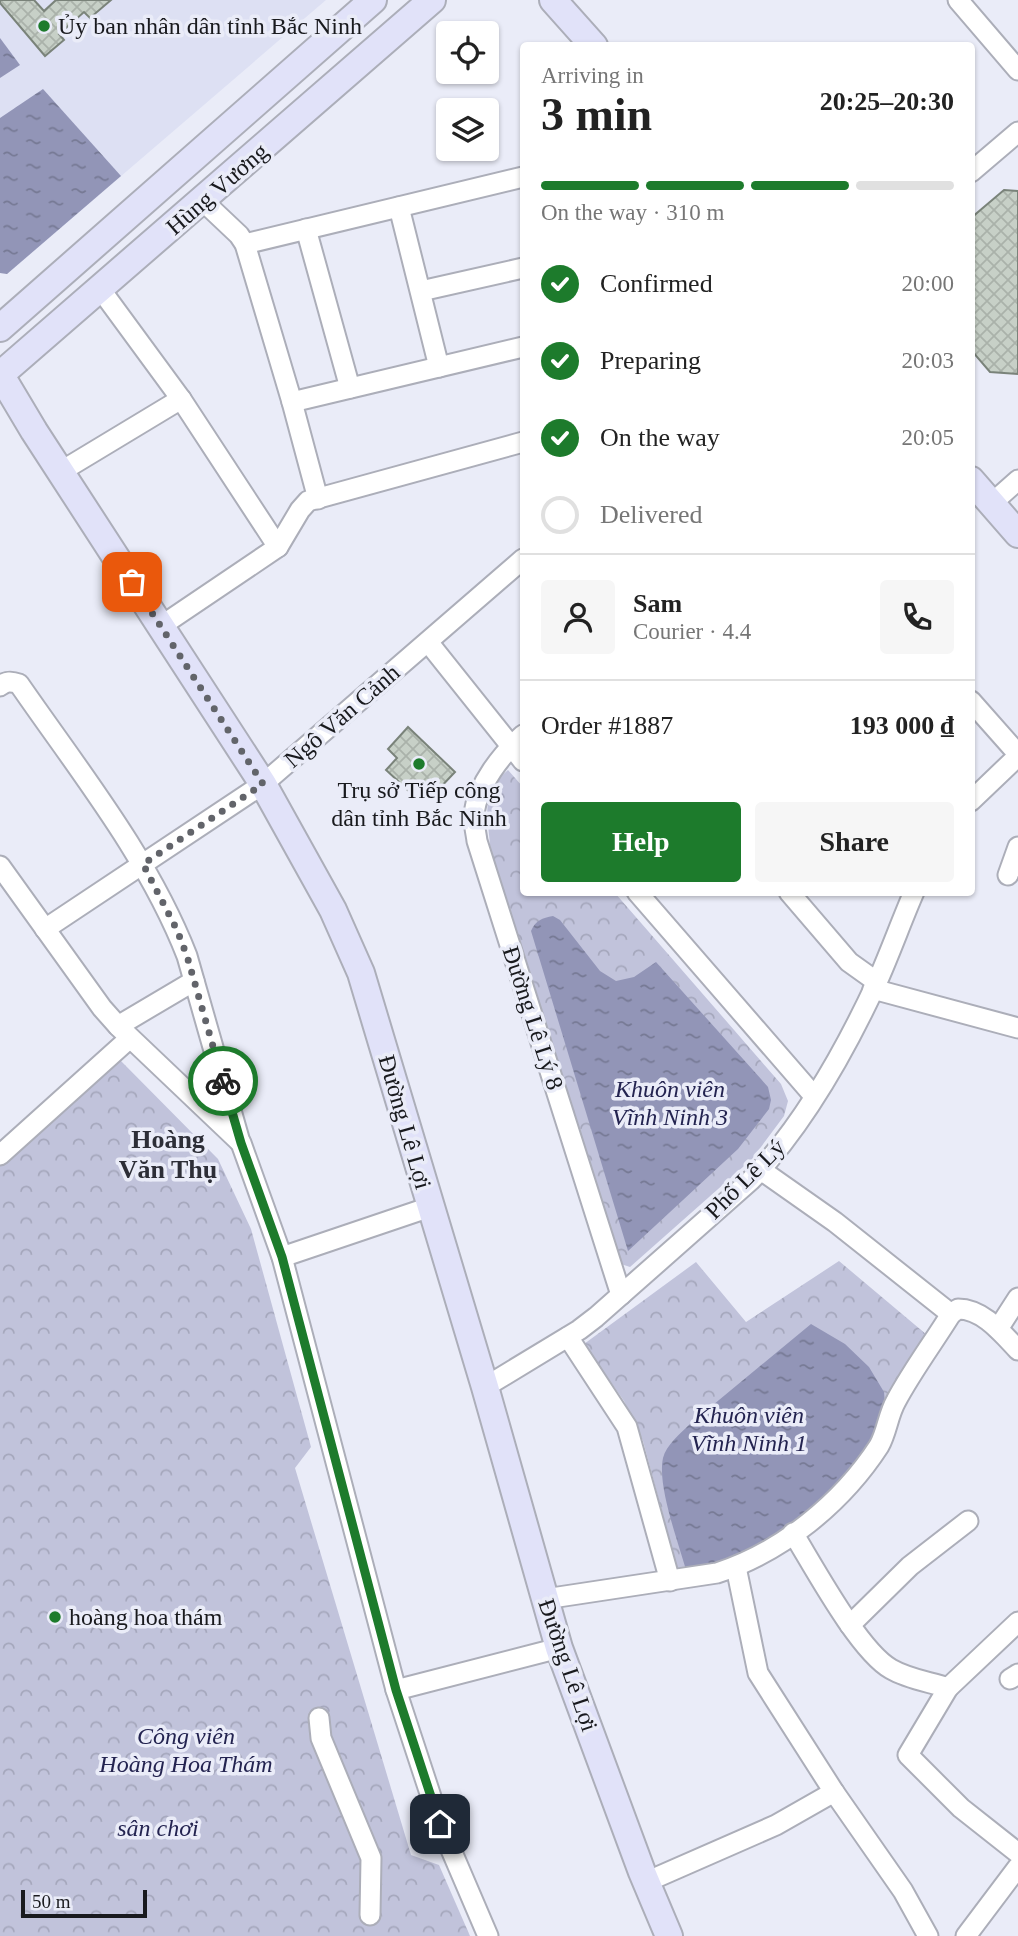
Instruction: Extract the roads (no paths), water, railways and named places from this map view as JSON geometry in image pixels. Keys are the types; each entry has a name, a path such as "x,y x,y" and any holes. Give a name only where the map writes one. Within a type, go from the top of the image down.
{"main road":[{"name":"Hùng Vương","path":"0,328 373,0"},
{"name":"Hùng Vương","path":"0,375 204,201 432,0"},
{"path":"553,0 590,42"},
{"name":"Đường Lê Lợi","path":"0,375 263,784 349,942 361,973 485,1387 559,1648 646,1882 669,1936"},
{"path":"975,484 1017,530"}],"street":[{"path":"958,0 1018,70"},
{"path":"975,169 1018,132"},
{"path":"245,244 520,178"},
{"path":"204,201 239,234 245,244 318,499"},
{"path":"399,207 439,367"},
{"path":"306,229 350,388"},
{"path":"421,291 520,269"},
{"path":"101,290 181,399 278,547"},
{"path":"292,402 520,348"},
{"path":"61,472 181,399"},
{"path":"161,626 278,547 308,501 520,443"},
{"path":"992,503 1018,480"},
{"name":"Ngô Văn Cảnh","path":"46,929 263,784 520,562"},
{"path":"428,642 519,747"},
{"path":"0,686 12,681 19,684 143,864 177,930 241,1143 282,1257 396,1690 440,1824 488,1936"},
{"path":"975,706 1018,755 975,797"},
{"name":"Đường Lê Lý 8","path":"519,747 479,793 474,815 477,841 621,1295"},
{"path":"1008,875 1018,847"},
{"path":"0,866 102,1008 241,1143"},
{"path":"640,896 814,1096"},
{"path":"792,896 849,962 875,986 1018,1028"},
{"name":"Phố Lê Lý","path":"485,1387 596,1317 761,1170 779,1149 849,1039 875,986 912,896"},
{"path":"0,1154 124,1032 194,981"},
{"path":"761,1170 835,1222 951,1314"},
{"path":"282,1257 430,1207"},
{"path":"998,1329 1018,1298"},
{"path":"545,1599 717,1573 767,1552 818,1515 854,1478 874,1452 888,1426 895,1403 951,1314 958,1309 970,1309 998,1329 1018,1350"},
{"path":"568,1337 627,1427 670,1581"},
{"path":"850,1625 910,1566 968,1521"},
{"path":"793,1532 850,1625 873,1655 891,1670 948,1688"},
{"path":"736,1567 758,1673 834,1792 903,1891 928,1936"},
{"path":"1018,1622 948,1688 908,1755 961,1808 1018,1853"},
{"path":"396,1690 559,1648"},
{"path":"319,1718 321,1738 371,1857 370,1915"},
{"path":"646,1882 776,1825 834,1792"},
{"path":"966,1936 1018,1867"}],"water":[{"path":"0,38 20,65 0,78"},
{"path":"43,89 121,176 7,274 0,273 0,118"},
{"name":"Khuôn viên Vĩnh Ninh 3","path":"553,916 560,920 600,971 616,981 634,977 656,962 768,1087 771,1100 769,1109 738,1149 628,1251 531,931 540,920"},
{"path":"811,1324 845,1344 869,1367 884,1392 886,1415 872,1448 822,1504 748,1553 717,1564 686,1570 663,1483 663,1458 667,1448 690,1424"}],"place":[{"name":"Ủy ban nhân dân tỉnh Bắc Ninh","path":"44,26"},
{"name":"Trụ sở Tiếp công dân tỉnh Bắc Ninh","path":"419,764"},
{"name":"hoàng hoa thám","path":"55,1617"}],"district":[{"name":"Hoàng Văn Thụ","path":"168,1154"}],"park label":[{"name":"Khuôn viên Vĩnh Ninh 1","path":"749,1429"},
{"name":"Công viên Hoàng Hoa Thám","path":"186,1750"},
{"name":"sân chơi","path":"158,1828"}]}
